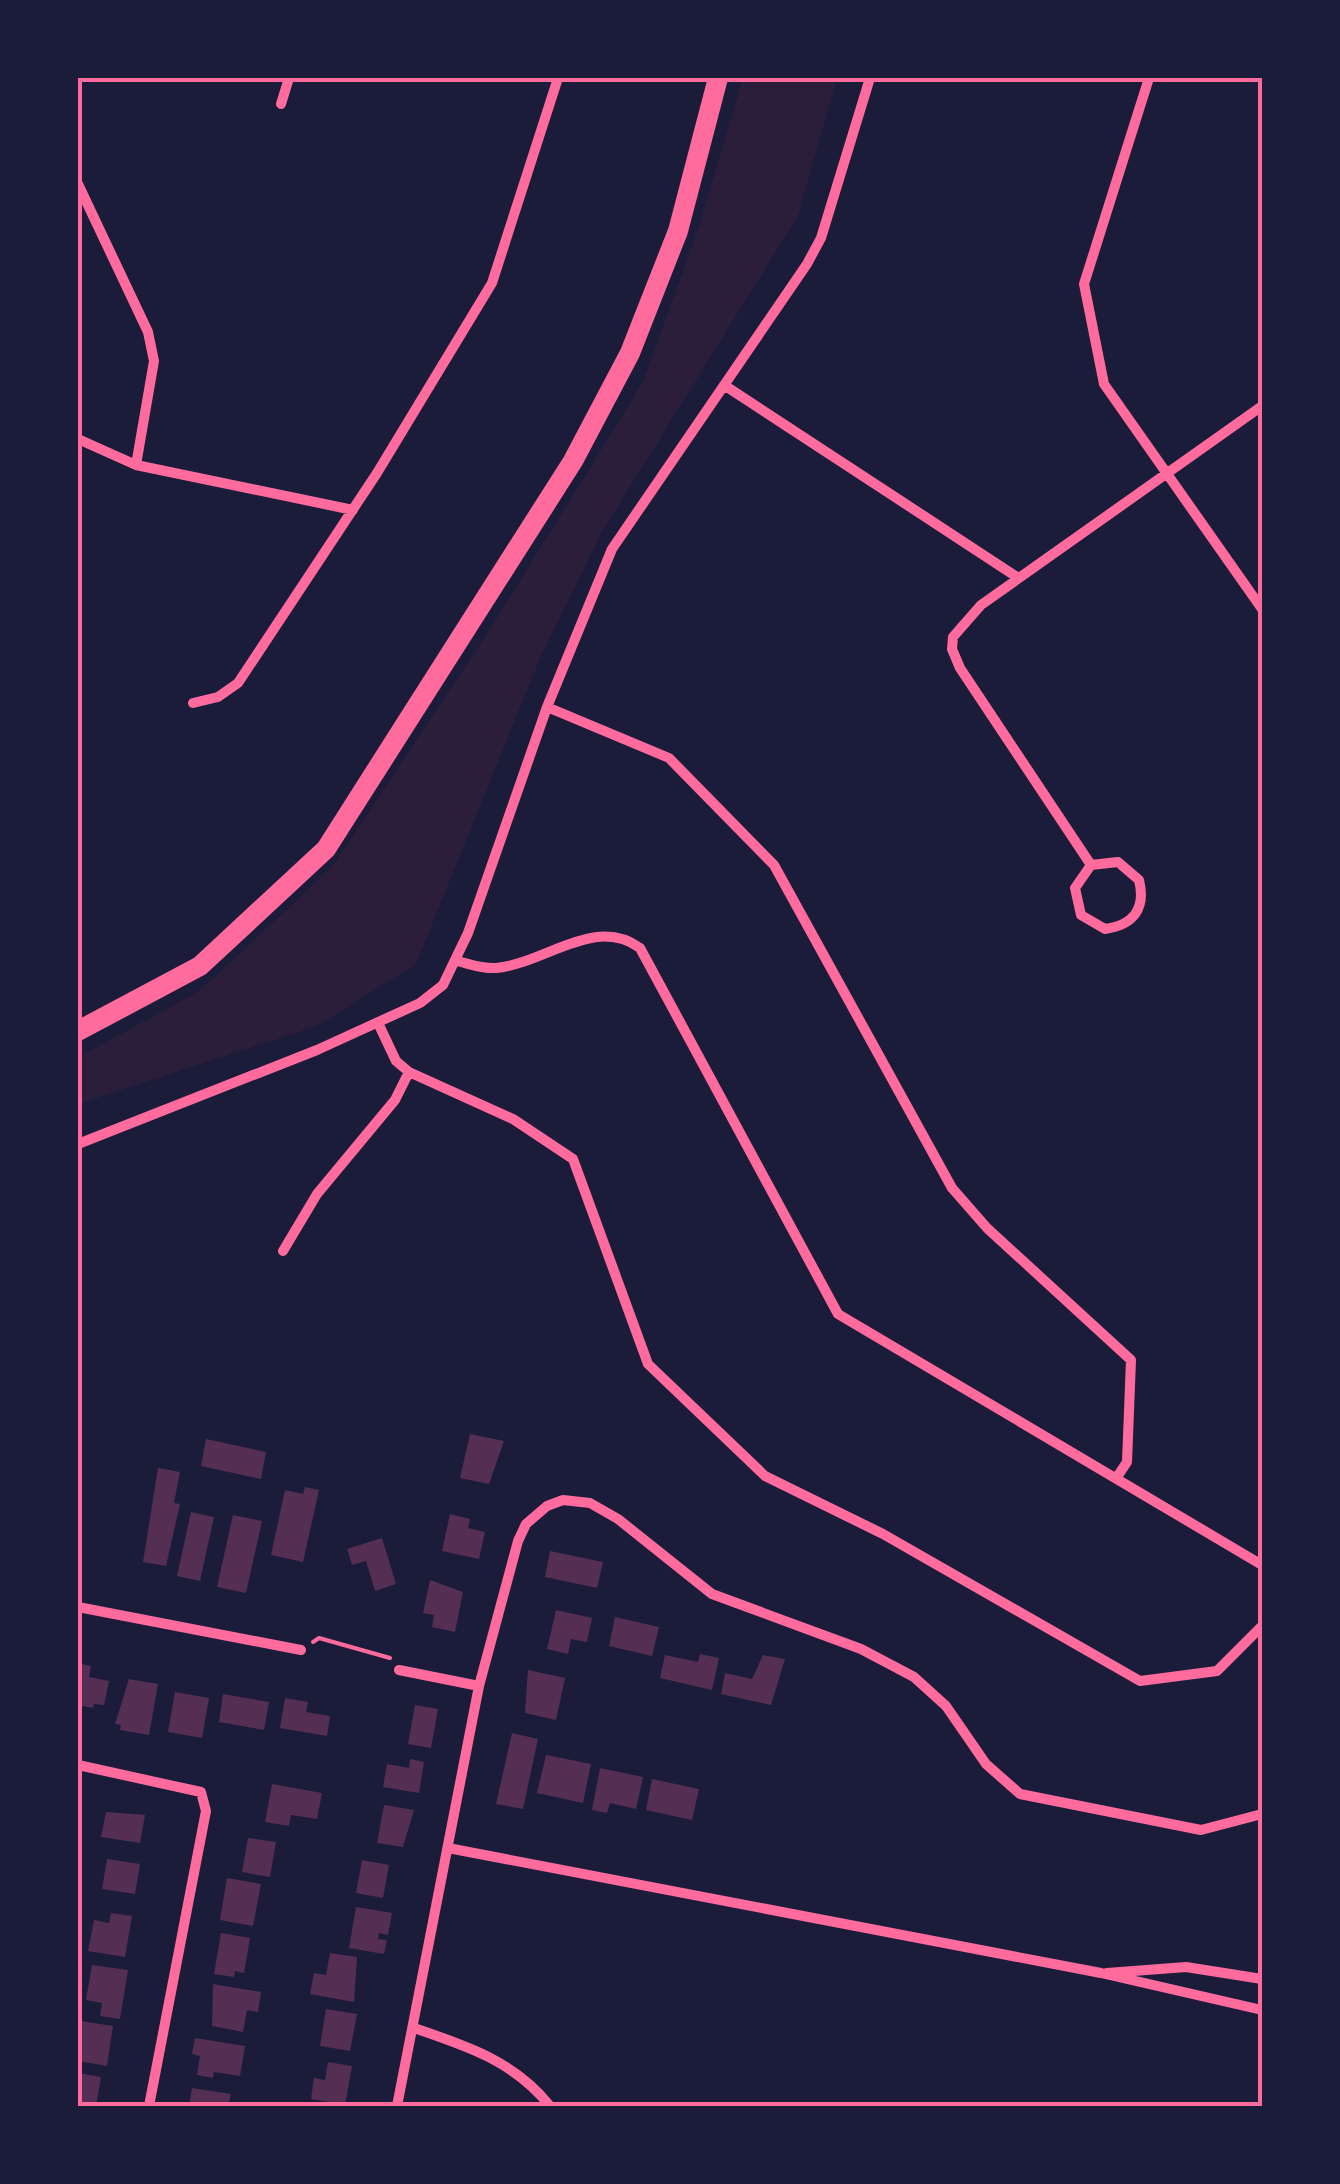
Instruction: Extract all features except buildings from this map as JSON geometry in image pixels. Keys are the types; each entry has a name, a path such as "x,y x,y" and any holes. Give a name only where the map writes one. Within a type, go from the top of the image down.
{"main road":[{"path":"82,1027 200,966 326,849 573,462 630,353 678,231 718,78"}],"street":[{"path":"281,104 289,78"},
{"path":"193,704 218,697 238,684 353,510 492,283 558,78"},
{"path":"78,1144 379,1024 434,994 457,960 547,707 612,549 820,238 870,78"},
{"path":"1149,78 1084,284 1096,359 1104,384 1262,609"},
{"path":"78,184 148,332 154,361 136,465"},
{"path":"724,385 1017,577"},
{"path":"1091,865 960,668 952,648 953,636 965,619 1017,577 1262,406"},
{"path":"78,439 136,465 353,510"},
{"path":"547,707 669,758 774,864 952,1188 987,1228 1131,1360 1127,1462 1117,1477"},
{"path":"1104,860 1131,869 1142,894 1132,920 1105,929 1081,915 1074,888 1091,865 1104,860"},
{"path":"457,960 492,968 519,964 599,934 625,937 640,948 838,1314 1262,1565"},
{"path":"379,1024 396,1060 410,1072 513,1119 573,1159 648,1364 764,1476 883,1534 1140,1681 1217,1671 1262,1626"},
{"path":"282,1251 317,1194 395,1100 410,1072"},
{"path":"397,2106 479,1686 518,1540 535,1514 563,1500 590,1502 618,1518 712,1594 782,1623 861,1648 914,1678 946,1706 986,1764 1020,1794 1200,1830 1262,1814"},
{"path":"78,1607 301,1650"},
{"path":"399,1670 479,1686"},
{"path":"78,1764 183,1785 202,1792 206,1810 149,2106"},
{"path":"448,1848 1101,1973 1262,2010"},
{"path":"1101,1973 1186,1967 1262,1979"},
{"path":"414,2028 479,2050 530,2081 550,2106"}],"path":[{"path":"301,1650 319,1638 390,1658 399,1670"}],"shaded area":[{"path":"743,78 837,78 798,216 602,532 541,656 416,964 317,1026 78,1104 78,1057 198,992 332,867 490,629 643,382 700,223"}]}
